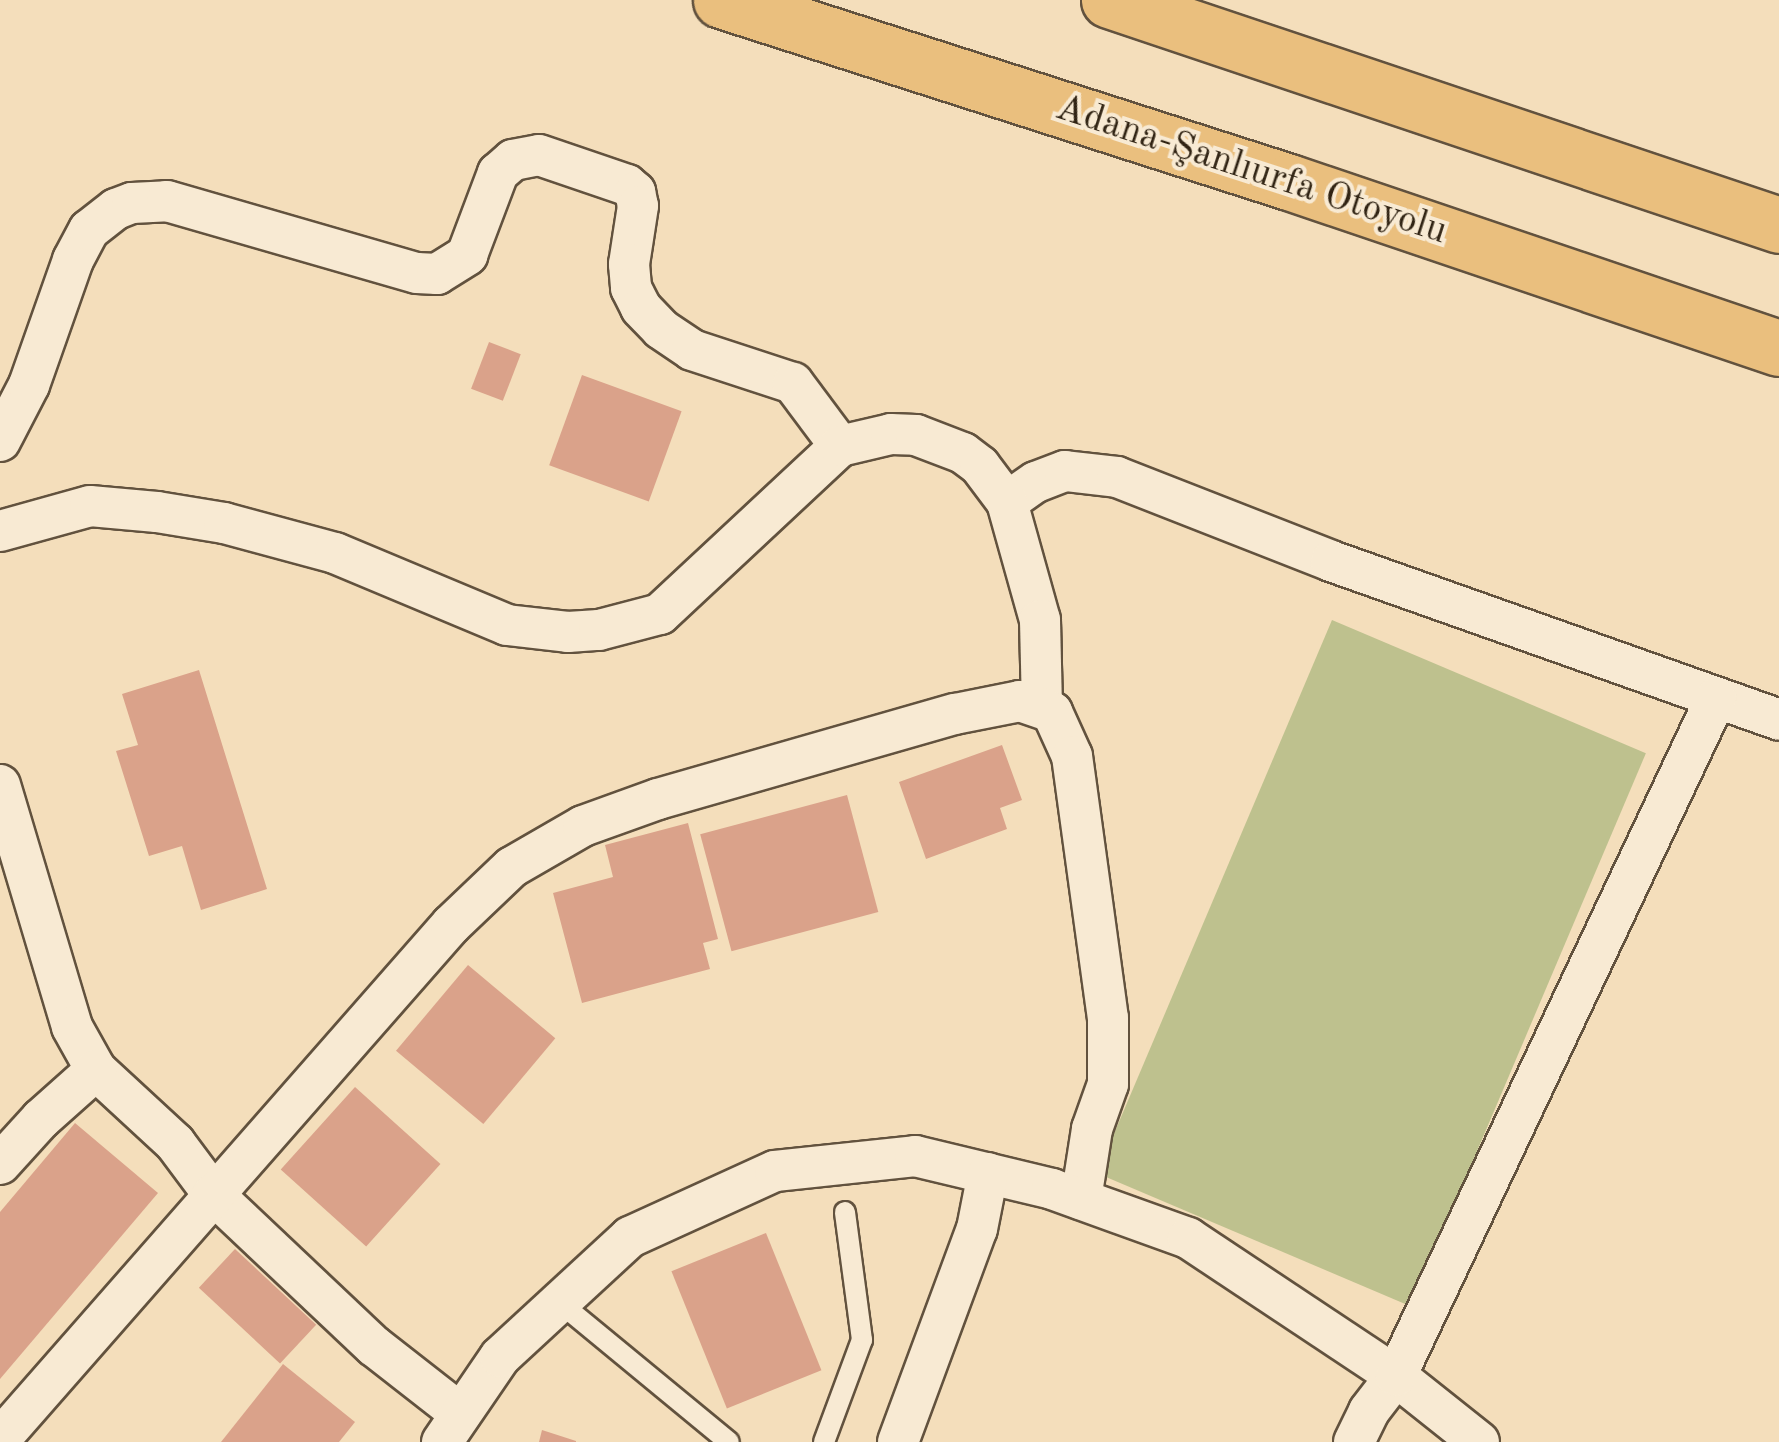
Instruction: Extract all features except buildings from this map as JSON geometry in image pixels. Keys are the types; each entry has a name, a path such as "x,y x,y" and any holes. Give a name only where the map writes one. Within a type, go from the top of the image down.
{"highway":[{"name":"Adana-Şanlıurfa Otoyolu","path":"721,0 1289,182 1779,348"},
{"path":"1109,0 1779,224"}],"street":[{"path":"0,442 30,384 73,260 89,230 116,209 167,201 417,273 437,274 467,255 498,173 513,160 539,155 627,184 636,192 638,206 628,264 631,288 641,308 692,350 793,384 840,446"},
{"path":"0,531 90,506 191,517 335,553 507,625 568,632 599,630 660,614 840,446 891,434 940,442 980,466 1007,502 1040,620 1042,705"},
{"path":"1007,502 1036,482 1064,471 1117,477 1331,561 1779,720"},
{"path":"1354,1442 1369,1411 1396,1376 1716,698"},
{"path":"0,1439 480,894 546,844 658,799 955,714 1020,701 1042,705 1059,721 1072,756 1111,1056 1108,1084 1092,1129 1081,1199"},
{"path":"0,785 72,1027 96,1070 175,1143 213,1194 374,1346 451,1433 500,1357 630,1236 775,1171 915,1156 1081,1199 1188,1238 1396,1376 1479,1442"},
{"path":"0,1164 41,1119 96,1070"},
{"path":"898,1442 977,1228 988,1174"}],"lane":[{"path":"824,1442 862,1340 844,1212"},
{"path":"559,1302 729,1442"}],"green space":[{"path":"1332,620 1646,753 1411,1306 1097,1173"}]}
